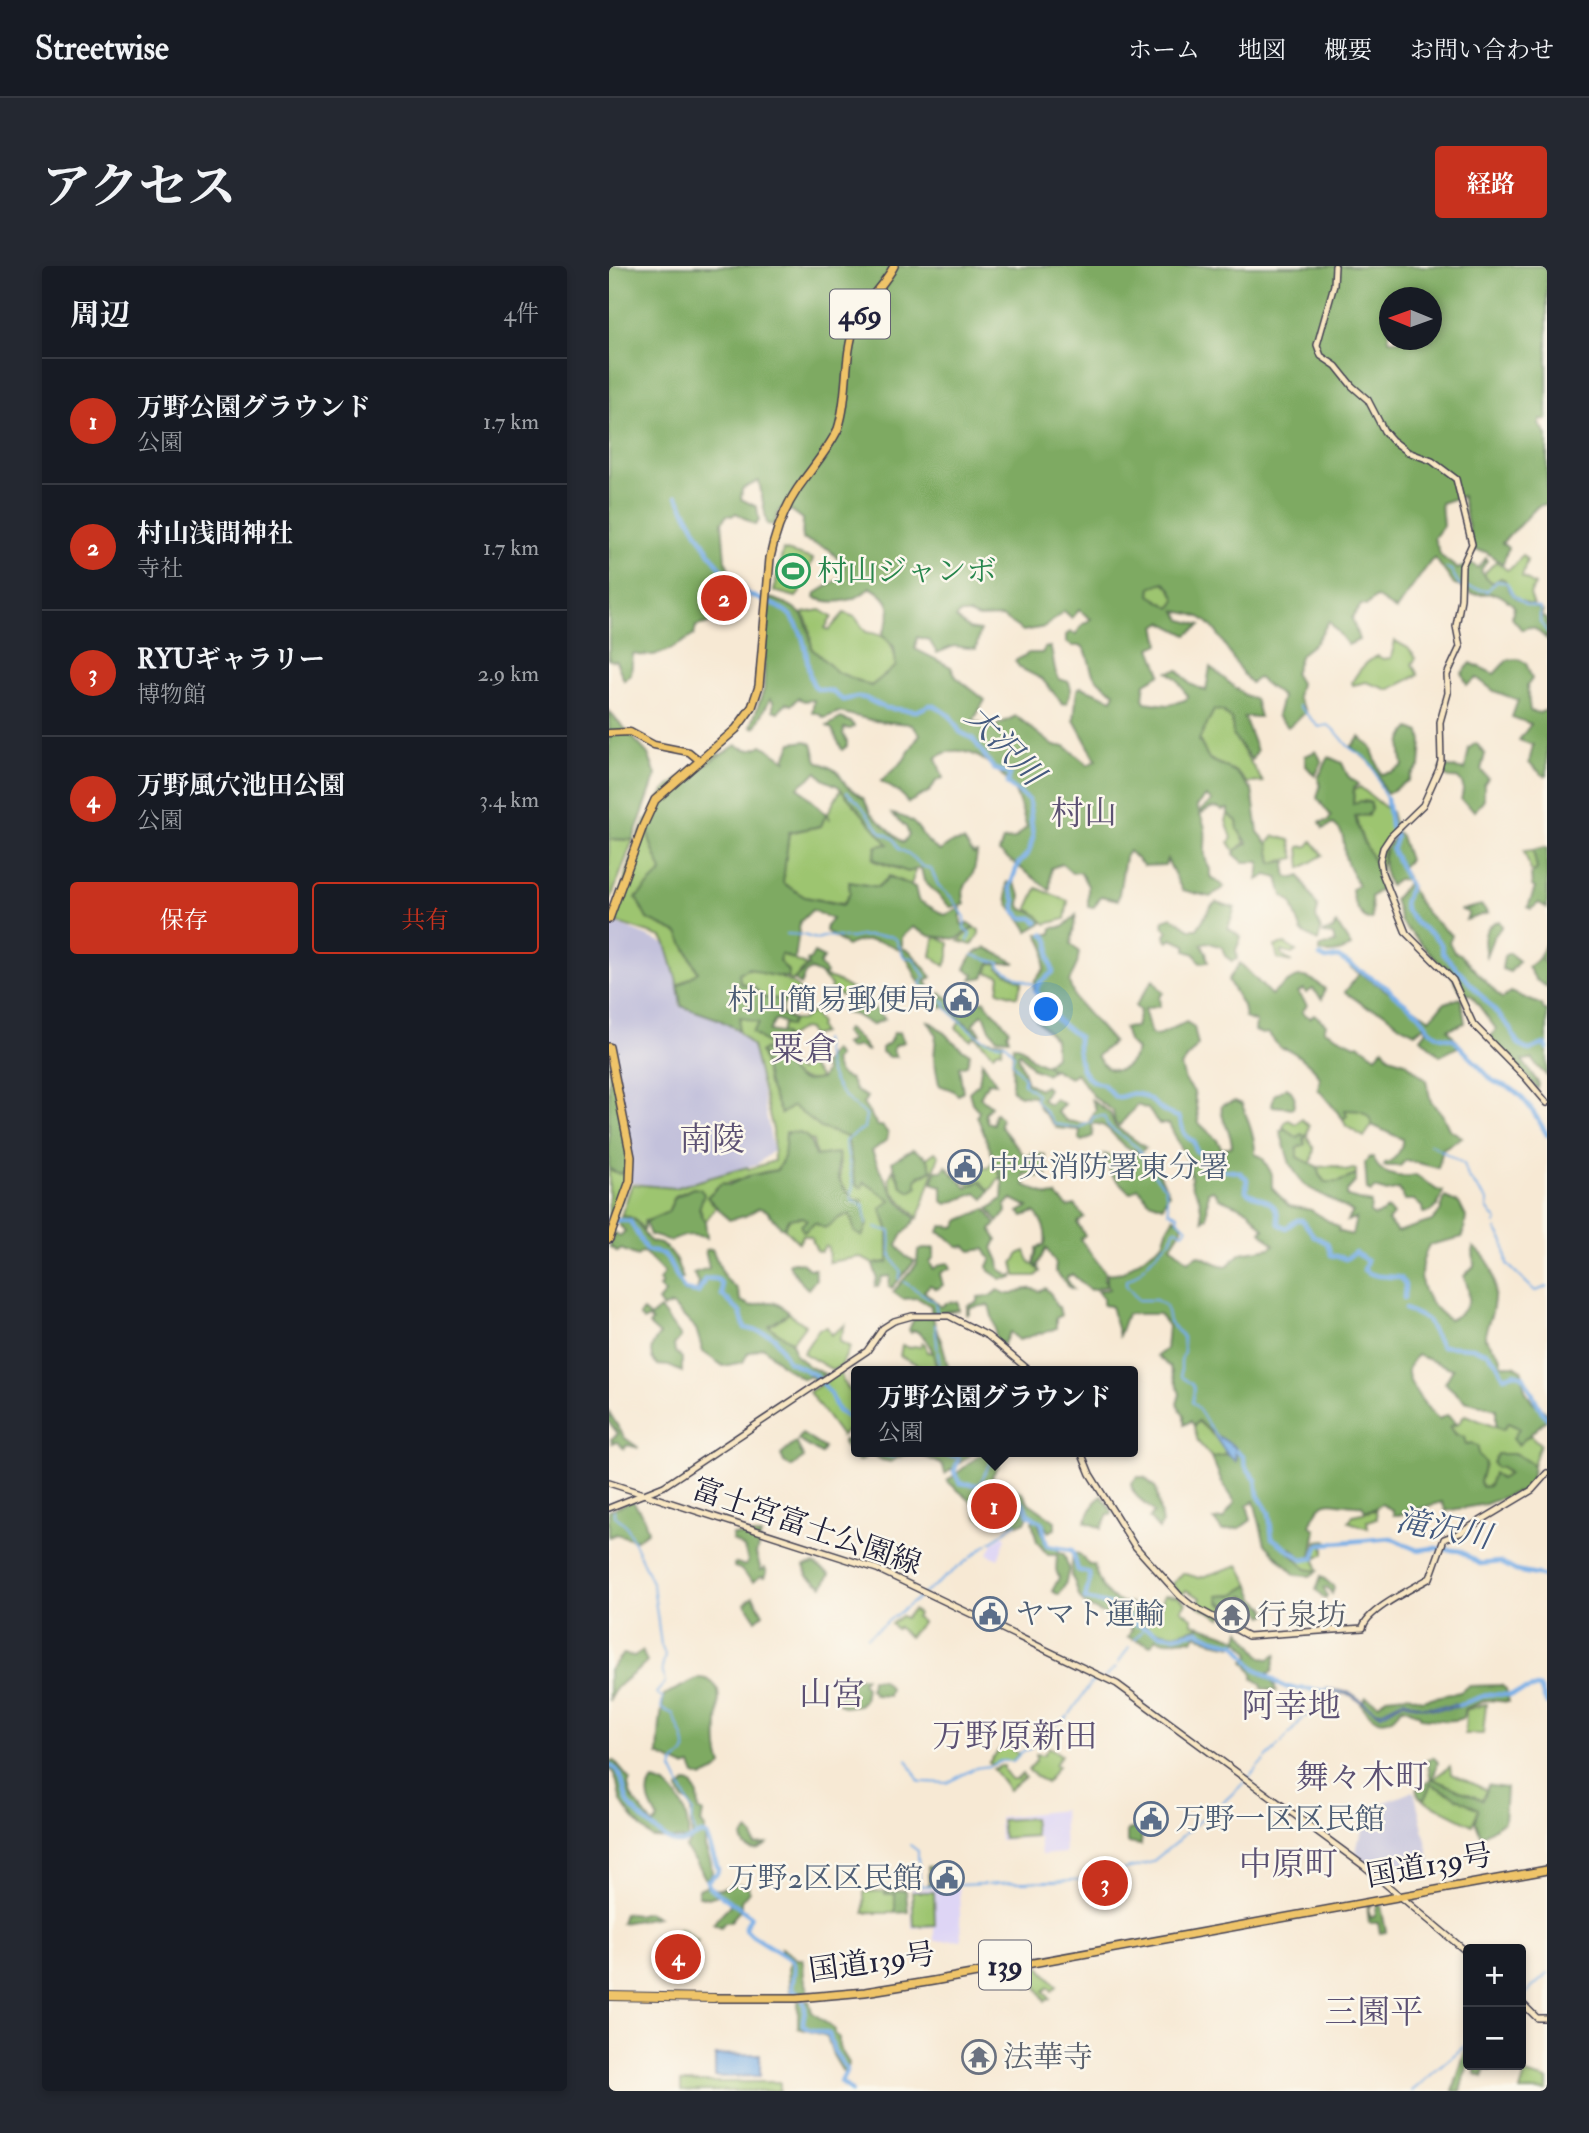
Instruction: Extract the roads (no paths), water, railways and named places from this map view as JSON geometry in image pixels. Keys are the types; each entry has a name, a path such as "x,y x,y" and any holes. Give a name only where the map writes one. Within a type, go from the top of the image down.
{"highway":[{"name":"469","path":"609,919 655,800 742,723 755,698 759,686 773,543 783,515 838,429 857,319 894,266"},
{"path":"609,1047 631,1157 630,1181 609,1239"},
{"name":"国道139号","path":"713,1998 797,1998 865,1992 1547,1868"},
{"name":"139","path":"609,1996 693,1994 713,1998"}],"main road":[{"path":"1335,266 1334,285 1317,348 1321,356 1336,366 1371,404 1387,435 1404,449 1432,461 1456,480 1472,544 1462,566 1456,626 1459,648 1447,675 1448,693 1440,722 1439,769 1423,805 1392,835 1383,848 1381,866 1403,928 1453,979 1473,1024 1547,1103"},
{"path":"609,733 630,732 654,745 689,752 700,761"},
{"path":"609,1508 646,1495 699,1463 867,1351 885,1326 912,1316 949,1316 993,1340 1024,1366"},
{"path":"1083,1457 1090,1474 1140,1553 1185,1600 1248,1636 1363,1628 1365,1620 1396,1596 1430,1578 1440,1549 1447,1538 1532,1490 1547,1473"},
{"name":"富士宮富士公園線","path":"609,1483 877,1569 1125,1688 1400,1896 1463,1949"},
{"path":"1526,2007 1537,2018 1547,2018"}],"water":[{"path":"1216,1438 1221,1438 1235,1447 1236,1461 1227,1454"},
{"path":"1325,1688 1351,1693 1381,1712 1404,1700 1422,1707 1404,1702 1381,1715 1350,1695 1331,1692"},
{"path":"1464,1702 1464,1705 1448,1708 1422,1707"},
{"path":"760,2054 760,2076 715,2077 715,2055"}],"waterway":[{"name":"大沢川","path":"677,496 707,549 725,573 747,593 783,610 793,619 806,649 809,674 817,689 831,691 843,700 865,698 885,708 917,711 930,705 935,706 950,716 960,732 973,739 994,769 1010,774 1007,784 1029,800 1033,837 1029,852 1018,864 1010,887 1015,900 1015,911 1023,918 1032,918 1037,922"},
{"path":"1446,568 1451,570 1460,586 1487,591 1497,581 1507,583 1513,595 1526,605 1540,608 1540,622 1547,632"},
{"path":"1299,706 1319,727 1328,725 1348,746 1368,760 1387,799"},
{"path":"847,792 881,832 894,839 899,849 922,866 931,869 938,885 952,898 965,917 964,929 970,934 968,941"},
{"path":"1387,799 1390,824 1396,838 1392,850 1410,887 1404,903 1405,909 1417,924 1441,944 1443,953 1511,1029 1520,1045 1530,1050 1544,1044 1547,1048"},
{"path":"787,934 816,939 827,936 890,936 896,939 904,957 913,958 925,977 921,984 931,994 945,1002 947,1009 981,1037 1005,1043 1014,1055 1012,1062 1024,1078 1024,1084 1037,1094 1036,1100 1055,1124 1078,1128 1091,1122 1093,1117 1104,1116 1108,1126 1138,1148 1146,1166 1165,1187 1169,1211 1178,1215 1178,1219 1187,1228 1183,1233 1174,1230 1171,1240 1139,1272 1126,1281 1126,1285 1138,1300 1156,1300 1166,1306 1169,1322 1183,1337 1181,1376 1193,1386 1192,1402 1219,1439"},
{"name":"大沢川","path":"1043,934 1049,941 1053,972 1039,983 1036,991 1058,1021 1078,1037 1079,1060 1084,1073 1095,1082 1103,1084 1115,1097 1137,1094 1166,1113 1179,1117 1184,1133 1194,1142 1196,1151 1210,1157 1212,1169 1239,1172 1247,1179 1246,1191 1275,1207 1279,1224 1286,1228 1297,1220 1302,1220 1314,1236 1327,1243 1331,1255 1346,1259 1355,1252 1367,1261 1364,1270 1368,1273 1401,1278 1405,1285 1404,1298"},
{"path":"973,955 1000,963 999,966 1016,977 1037,986"},
{"path":"1320,956 1326,959 1338,957 1389,989 1418,1013 1430,1030 1439,1036 1453,1039 1492,1080 1512,1089 1522,1098 1547,1135"},
{"path":"823,1040 835,1084 846,1098 866,1115 864,1128 845,1141 853,1186 851,1200 864,1206 866,1224"},
{"path":"1430,1144 1464,1164 1468,1177 1488,1201 1487,1208 1497,1221 1495,1224"},
{"path":"609,1220 630,1221 646,1250 663,1254 667,1258 684,1290 698,1293 705,1279 719,1281 722,1295 740,1312 745,1328 775,1338 788,1361 815,1375 830,1393 838,1411 851,1419"},
{"path":"876,1228 890,1231 891,1256 901,1272 899,1279"},
{"path":"1496,1229 1504,1242 1507,1264 1535,1291 1547,1287"},
{"path":"904,1282 935,1302 937,1313"},
{"name":"大沢川","path":"1405,1309 1426,1319 1441,1346 1472,1348 1488,1353 1504,1377 1515,1373 1523,1376 1547,1418"},
{"path":"935,1325 939,1366"},
{"name":"滝沢川","path":"1237,1451 1243,1456 1246,1467 1256,1480 1258,1495 1269,1513 1272,1538 1303,1560 1314,1558 1321,1544 1391,1538 1417,1550 1435,1548 1460,1551 1480,1564 1500,1562 1516,1571 1547,1577"},
{"path":"959,1457 954,1472 960,1483 977,1485 994,1495 1016,1497 1023,1503 1028,1514 1042,1523 1047,1546 1072,1550 1078,1570 1089,1573 1085,1599 1119,1607 1134,1623 1160,1634 1174,1636 1198,1631 1214,1639 1236,1644 1253,1667 1284,1687 1330,1691"},
{"path":"980,1484 993,1457"},
{"path":"614,1510 614,1515 626,1525 653,1585 661,1645 665,1655 662,1668 665,1683 656,1693 663,1698 661,1708 673,1714 685,1743 685,1753 674,1763 672,1769 693,1812 691,1819 696,1836"},
{"path":"991,1542 1016,1523"},
{"path":"971,1557 988,1544"},
{"path":"867,1637 969,1559"},
{"path":"1135,1639 1145,1628"},
{"path":"1118,1663 1129,1647"},
{"path":"1105,1677 1116,1667"},
{"path":"1070,1714 1091,1683 1100,1678"},
{"path":"1459,1705 1489,1694 1510,1695 1537,1687 1547,1704"},
{"path":"1321,1703 1325,1695 1323,1689"},
{"path":"1305,1717 1320,1705"},
{"path":"1038,1736 1068,1716"},
{"path":"1289,1734 1303,1718"},
{"path":"1284,1740 1287,1736"},
{"path":"1020,1753 1031,1748 1036,1739"},
{"path":"1276,1748 1279,1745"},
{"path":"1266,1758 1275,1750"},
{"path":"992,1765 1001,1761 1013,1761 1019,1755"},
{"path":"907,1760 922,1782"},
{"path":"1258,1766 1264,1761"},
{"path":"609,1765 621,1776 631,1806 666,1838 681,1843 701,1834 706,1835 718,1869 707,1881 709,1887 751,1916 745,1928 752,1935 793,1961 792,1991 797,1992"},
{"path":"975,1768 990,1766"},
{"path":"924,1782 947,1783 973,1769"},
{"path":"1249,1778 1256,1769"},
{"path":"1216,1809 1246,1781"},
{"path":"1193,1826 1215,1810"},
{"path":"1180,1838 1192,1827"},
{"path":"1142,1865 1152,1862 1179,1840"},
{"path":"910,1845 918,1851 918,1856"},
{"path":"918,1857 920,1884"},
{"path":"1125,1869 1140,1866"},
{"path":"1095,1879 1123,1870"},
{"path":"1069,1880 1092,1879"},
{"path":"1054,1881 1067,1880"},
{"path":"1027,1882 1039,1881"},
{"path":"1041,1881 1053,1881"},
{"path":"1000,1883 1013,1882"},
{"path":"1015,1882 1026,1882"},
{"path":"988,1884 998,1883"},
{"path":"961,1885 985,1884"},
{"path":"908,1886 959,1885"},
{"path":"1526,1993 1547,1974"},
{"path":"803,2001 803,2025 808,2029 829,2034 834,2051 847,2070 841,2082 851,2091"},
{"path":"1412,2091 1463,2047"}],"place":[{"name":"村山ジャンボ","path":"793,571"},
{"name":"村山浅間神社","path":"724,598"},
{"name":"村山簡易郵便局","path":"961,1000"},
{"name":"中央消防署東分署","path":"965,1167"},
{"name":"万野公園グラウンド","path":"994,1506"},
{"name":"ヤマト運輸","path":"990,1614"},
{"name":"行泉坊","path":"1232,1615"},
{"name":"万野一区区民館","path":"1151,1819"},
{"name":"万野2区区民館","path":"947,1878"},
{"name":"RYUギャラリー","path":"1105,1883"},
{"name":"万野風穴池田公園","path":"678,1957"},
{"name":"法華寺","path":"979,2057"}],"district":[{"name":"村山","path":"1084,812"},
{"name":"粟倉","path":"804,1048"},
{"name":"南陵","path":"712,1138"},
{"name":"山宮","path":"832,1693"},
{"name":"阿幸地","path":"1291,1705"},
{"name":"万野原新田","path":"1015,1735"},
{"name":"舞々木町","path":"1362,1776"},
{"name":"中原町","path":"1288,1863"},
{"name":"三園平","path":"1374,2011"}]}
